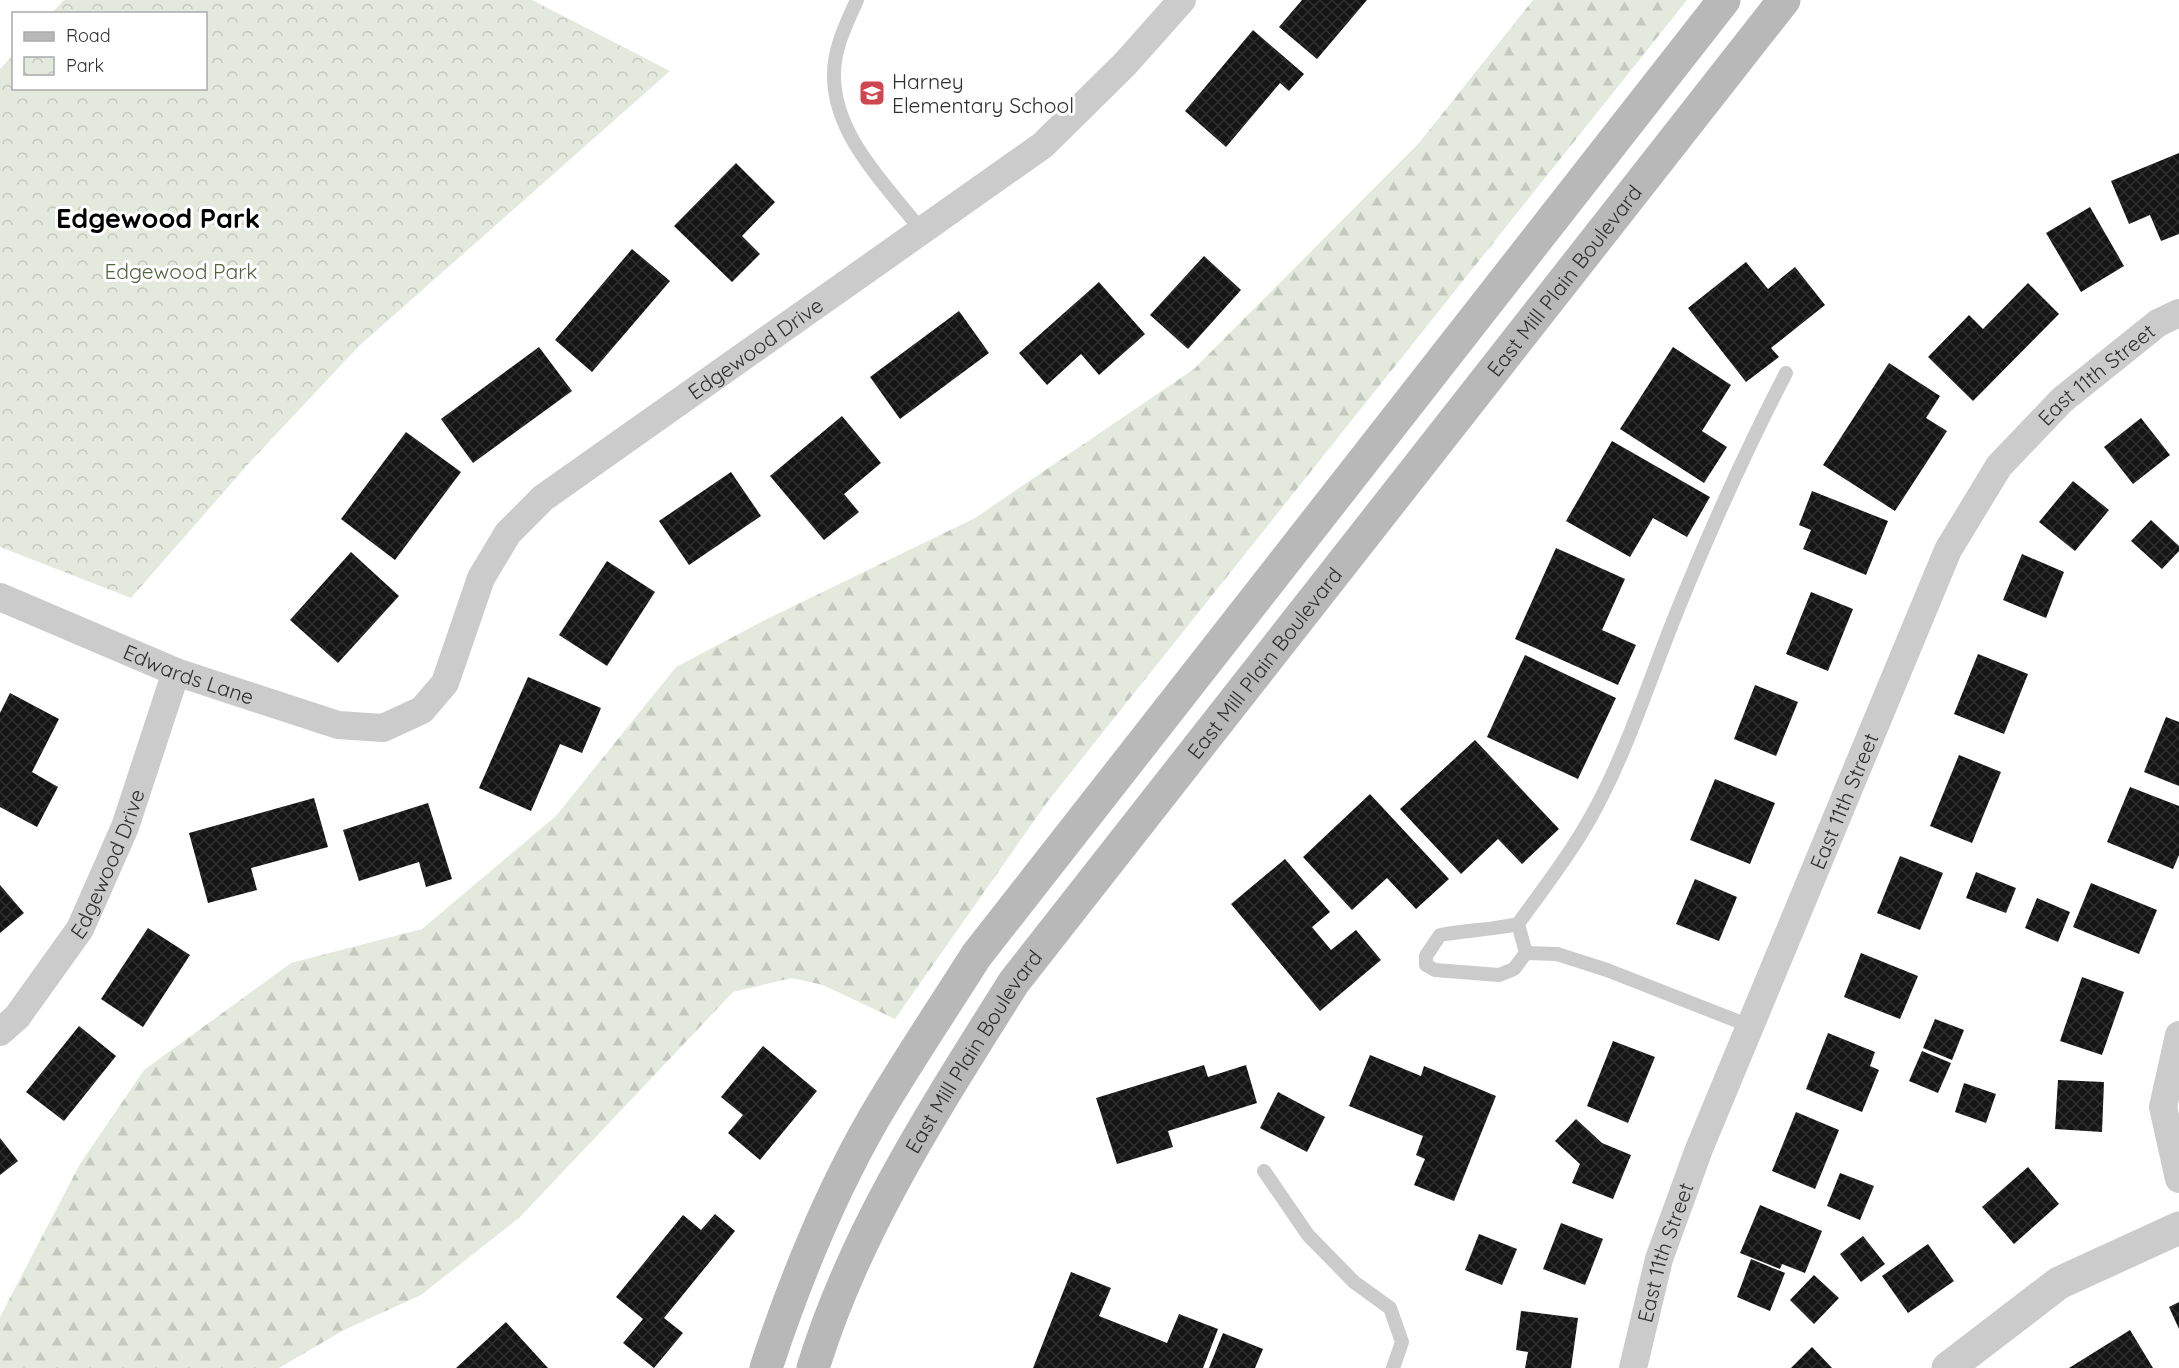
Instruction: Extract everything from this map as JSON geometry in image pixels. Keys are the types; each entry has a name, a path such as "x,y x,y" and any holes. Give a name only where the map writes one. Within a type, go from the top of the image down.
{"main road":[{"path":"766,1368 781,1322 829,1207 873,1119 976,956 1724,0"},
{"name":"East Mill Plain Boulevard","path":"813,1368 868,1232 912,1145 1014,982 1784,0"}],"street":[{"name":"Edgewood Drive","path":"383,728 422,711 445,683 481,578 508,532 543,498 1043,145 1126,63 1182,0"},
{"name":"East 11th Street","path":"1633,1368 1659,1259 1699,1149 1948,550 1999,466 2062,400 2158,323 2179,313"},
{"name":"Edwards Lane","path":"0,597 176,672 338,725 383,728"},
{"name":"Edgewood Drive","path":"0,1032 17,1017 80,929 125,827 176,672"},
{"path":"2179,1035 2163,1107 2179,1179"},
{"path":"1948,1368 2059,1283 2179,1228"}],"lane":[{"path":"857,0 843,29 833,72 837,108 859,150 921,230"},
{"path":"1526,953 1514,969 1499,975 1435,970 1426,965 1426,956 1440,935 1462,930 1490,930 1518,924 1556,872 1592,815 1616,764 1680,604 1743,457 1786,373"},
{"path":"1518,924 1526,953"},
{"path":"1526,953 1557,954 1607,970 1750,1026"},
{"path":"1264,1171 1308,1235 1354,1282 1390,1308 1402,1342 1393,1368"}],"green space":[{"name":"Edgewood Park","path":"64,0 532,0 670,71 359,346 249,463 131,598 0,547 0,69 12,56 12,90 207,90 207,12 53,12"},
{"path":"1533,0 1687,0 1048,801 895,1019 823,985 792,978 733,992 520,1217 421,1295 344,1330 279,1368 0,1368 0,1317 80,1164 144,1070 291,963 422,929 556,816 676,667 765,620 975,518 1194,369 1419,143"}],"building":[{"path":"1302,0 1367,0 1317,59 1279,27"},
{"path":"1253,30 1304,74 1289,91 1280,83 1226,147 1185,111"},
{"path":"2179,153 2179,234 2161,241 2150,215 2129,224 2111,181"},
{"path":"736,163 775,202 742,236 760,254 732,282 674,226"},
{"path":"2090,207 2124,266 2081,292 2046,233"},
{"path":"632,249 670,281 592,372 555,340"},
{"path":"1204,256 1241,290 1188,349 1150,315"},
{"path":"1746,262 1768,289 1795,267 1825,305 1771,348 1779,357 1746,382 1688,308"},
{"path":"1099,282 1145,334 1099,375 1081,354 1047,385 1019,353"},
{"path":"2028,283 2059,314 1973,401 1928,357 1969,315 1983,329"},
{"path":"959,311 989,353 900,419 870,377"},
{"path":"539,347 572,391 473,463 441,419"},
{"path":"1673,347 1731,385 1702,431 1727,447 1704,483 1620,429"},
{"path":"1889,363 1940,396 1926,418 1947,431 1895,511 1823,465"},
{"path":"842,416 881,463 844,494 859,512 824,540 770,476"},
{"path":"2141,418 2170,455 2133,484 2104,447"},
{"path":"406,432 461,472 395,560 341,519"},
{"path":"1612,441 1710,497 1687,537 1653,518 1630,557 1566,521"},
{"path":"731,472 761,516 689,565 659,521"},
{"path":"2073,481 2109,510 2075,551 2039,522"},
{"path":"1812,491 1888,521 1866,575 1803,549 1811,530 1799,525"},
{"path":"2151,520 2179,546 2179,551 2162,569 2131,541"},
{"path":"1556,548 1625,579 1602,630 1636,645 1618,685 1515,639"},
{"path":"351,552 399,596 338,663 290,620"},
{"path":"2022,554 2064,572 2046,618 2003,600"},
{"path":"607,561 655,592 607,666 559,635"},
{"path":"1811,592 1853,609 1828,671 1786,654"},
{"path":"1978,654 2028,674 2004,734 1954,714"},
{"path":"1525,655 1616,698 1578,779 1487,737"},
{"path":"528,677 601,708 582,753 560,744 531,811 479,788"},
{"path":"1755,685 1798,702 1776,756 1734,739"},
{"path":"10,693 59,719 32,772 58,787 37,827 0,807 0,713"},
{"path":"2166,717 2179,722 2179,786 2144,772"},
{"path":"1475,740 1559,829 1522,864 1498,839 1461,874 1400,809"},
{"path":"1959,755 2001,772 1972,843 1930,826"},
{"path":"1715,779 1775,803 1750,864 1690,840"},
{"path":"2130,787 2179,806 2179,855 2173,869 2107,842"},
{"path":"1370,794 1449,879 1416,909 1387,878 1352,910 1303,857"},
{"path":"314,798 328,847 251,868 257,890 208,903 189,833"},
{"path":"428,803 452,879 426,887 419,862 359,881 343,830"},
{"path":"1900,856 1943,873 1920,930 1877,913"},
{"path":"1285,859 1330,912 1312,927 1331,950 1356,930 1381,960 1320,1011 1231,904"},
{"path":"1976,872 2016,888 2006,913 1966,898"},
{"path":"1695,879 1737,897 1719,941 1676,924"},
{"path":"2091,883 2157,910 2139,954 2073,927"},
{"path":"0,885 24,913 0,933"},
{"path":"2037,898 2070,912 2058,942 2025,928"},
{"path":"148,928 190,955 143,1027 101,999"},
{"path":"1861,953 1918,976 1900,1019 1844,997"},
{"path":"2082,977 2124,992 2102,1055 2060,1041"},
{"path":"1935,1019 1964,1030 1952,1060 1923,1048"},
{"path":"79,1026 116,1056 64,1121 26,1092"},
{"path":"1828,1033 1875,1052 1870,1066 1879,1070 1862,1112 1806,1089"},
{"path":"1613,1041 1655,1057 1628,1123 1587,1106"},
{"path":"763,1046 817,1091 760,1160 728,1133 743,1115 721,1097"},
{"path":"1922,1051 1951,1063 1938,1093 1909,1081"},
{"path":"1370,1055 1421,1076 1424,1066 1496,1096 1454,1201 1414,1185 1425,1159 1416,1155 1423,1136 1349,1106"},
{"path":"1204,1065 1208,1077 1246,1065 1257,1103 1168,1131 1173,1147 1117,1164 1096,1098"},
{"path":"2058,1080 2104,1082 2102,1132 2055,1129"},
{"path":"1964,1083 1996,1094 1986,1123 1955,1112"},
{"path":"1278,1092 1325,1117 1307,1152 1260,1128"},
{"path":"1796,1112 1839,1130 1815,1189 1772,1171"},
{"path":"1576,1119 1602,1143 1631,1155 1613,1199 1572,1183 1580,1164 1555,1141"},
{"path":"0,1138 18,1161 0,1175"},
{"path":"2028,1167 2059,1204 2014,1244 1982,1207"},
{"path":"1840,1173 1874,1186 1860,1220 1827,1206"},
{"path":"1760,1205 1822,1231 1805,1273 1782,1264 1780,1269 1740,1253"},
{"path":"715,1214 735,1231 664,1318 683,1333 654,1368 623,1343 643,1319 616,1297 683,1215 701,1230"},
{"path":"1561,1223 1603,1239 1585,1285 1543,1269"},
{"path":"1479,1234 1517,1249 1502,1285 1465,1270"},
{"path":"1863,1236 1885,1264 1861,1282 1840,1254"},
{"path":"1928,1244 1954,1281 1908,1313 1882,1276"},
{"path":"1751,1259 1785,1273 1770,1311 1737,1297"},
{"path":"1071,1272 1111,1288 1099,1316 1167,1343 1179,1314 1218,1329 1203,1368 1033,1368"},
{"path":"1814,1275 1839,1298 1814,1324 1790,1300"},
{"path":"2179,1302 2179,1329 2169,1307"},
{"path":"1521,1311 1578,1318 1571,1368 1525,1368 1528,1352 1516,1350"},
{"path":"506,1322 548,1368 456,1368"},
{"path":"2130,1330 2153,1368 2069,1368"},
{"path":"1223,1333 1263,1349 1255,1368 1209,1368"},
{"path":"1812,1347 1832,1368 1791,1368"}],"place":[{"name":"Harney Elementary School","path":"872,93"}],"district":[{"name":"Edgewood Park","path":"158,218"}]}
